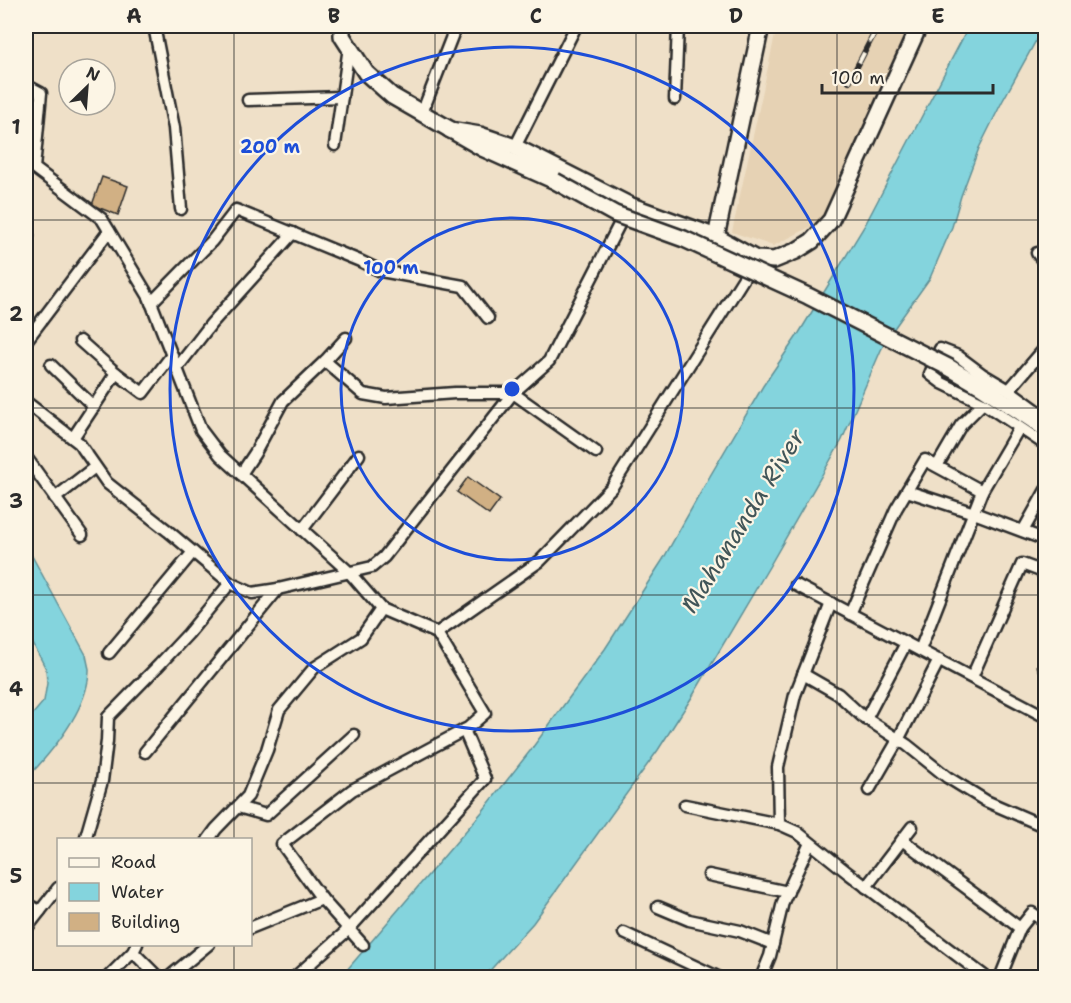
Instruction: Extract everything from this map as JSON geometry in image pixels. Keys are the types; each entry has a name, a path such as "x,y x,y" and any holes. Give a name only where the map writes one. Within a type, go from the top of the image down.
{"street":[{"path":"154,26 174,128 181,209"},
{"path":"342,26 342,36 366,73 392,96 450,130 484,149 555,181 615,214 684,239 808,296 950,368 1046,429"},
{"path":"422,113 456,26"},
{"path":"515,147 576,26"},
{"path":"675,99 678,26"},
{"path":"716,237 761,26"},
{"path":"450,130 480,135 515,147 629,205 716,237 756,259 774,260 812,241 831,220 919,26"},
{"path":"335,145 349,47"},
{"path":"26,85 41,93 34,168 102,219 151,303 201,430 220,455 349,572 381,609 437,633 485,712 464,730 352,790 282,844 322,898 363,945"},
{"path":"248,100 342,97"},
{"path":"26,402 79,443 107,483 230,583 252,593 372,567 384,557 513,393 549,361 629,205"},
{"path":"151,303 212,241 236,210 381,271 463,286 488,318"},
{"path":"26,341 109,231"},
{"path":"177,368 211,324 293,233"},
{"path":"1037,253 1046,265"},
{"path":"437,633 540,561 612,487 756,259"},
{"path":"241,474 283,401 346,338"},
{"path":"80,340 116,373 143,393 172,355"},
{"path":"1009,390 1046,346"},
{"path":"1046,417 958,356 940,350 930,374 942,383 983,403 1046,445"},
{"path":"325,361 363,394 386,398 455,393 513,393 596,452"},
{"path":"51,365 94,407"},
{"path":"73,438 116,373"},
{"path":"937,466 961,425 983,403"},
{"path":"920,650 982,491 1019,428"},
{"path":"302,530 359,455"},
{"path":"26,457 82,535"},
{"path":"850,614 896,509 925,460 982,491"},
{"path":"55,498 95,466"},
{"path":"1023,531 1046,490"},
{"path":"907,491 1046,540"},
{"path":"109,653 193,552"},
{"path":"972,677 1022,564 1046,573"},
{"path":"86,838 102,780 108,717 188,634 230,583"},
{"path":"796,585 1046,717"},
{"path":"145,752 278,589"},
{"path":"778,824 778,767 795,695 831,603"},
{"path":"209,838 248,796 267,750 279,711 314,668 361,638 381,609"},
{"path":"866,719 906,643"},
{"path":"869,790 898,740 939,660"},
{"path":"803,674 838,694 866,719 947,777 986,801 1046,827"},
{"path":"294,978 349,928 485,779 464,730"},
{"path":"238,807 266,815 354,735"},
{"path":"685,805 778,824 797,832 987,978"},
{"path":"866,887 912,827"},
{"path":"902,840 1020,928"},
{"path":"761,978 770,956 783,902 810,843"},
{"path":"709,875 788,892"},
{"path":"26,929 57,889"},
{"path":"252,927 322,898"},
{"path":"26,904 40,911"},
{"path":"658,908 689,920 740,932 773,944"},
{"path":"1000,978 1020,928 1032,913 1044,921 1046,919"},
{"path":"624,933 720,977"},
{"path":"168,978 207,946"},
{"path":"106,978 135,949 159,978"}],"shaded area":[{"path":"777,26 915,26 820,222 773,246 732,232"}],"water":[{"name":"Mahananda River","path":"969,26 1044,26 979,148 952,227 930,278 890,334 842,440 692,697 658,750 533,923 484,977 340,978 482,812 605,649 662,561 763,386 799,333 865,225"},
{"path":"26,545 86,655 89,669 83,699 76,714 57,743 26,779 26,722 44,701 47,683 46,669 26,630"}],"building":[{"path":"26,131 34,131 34,147 26,147"},
{"path":"102,177 128,186 118,215 92,205"},
{"path":"468,477 500,500 489,515 457,492"}],"railway":[{"path":"849,82 878,26"}]}
